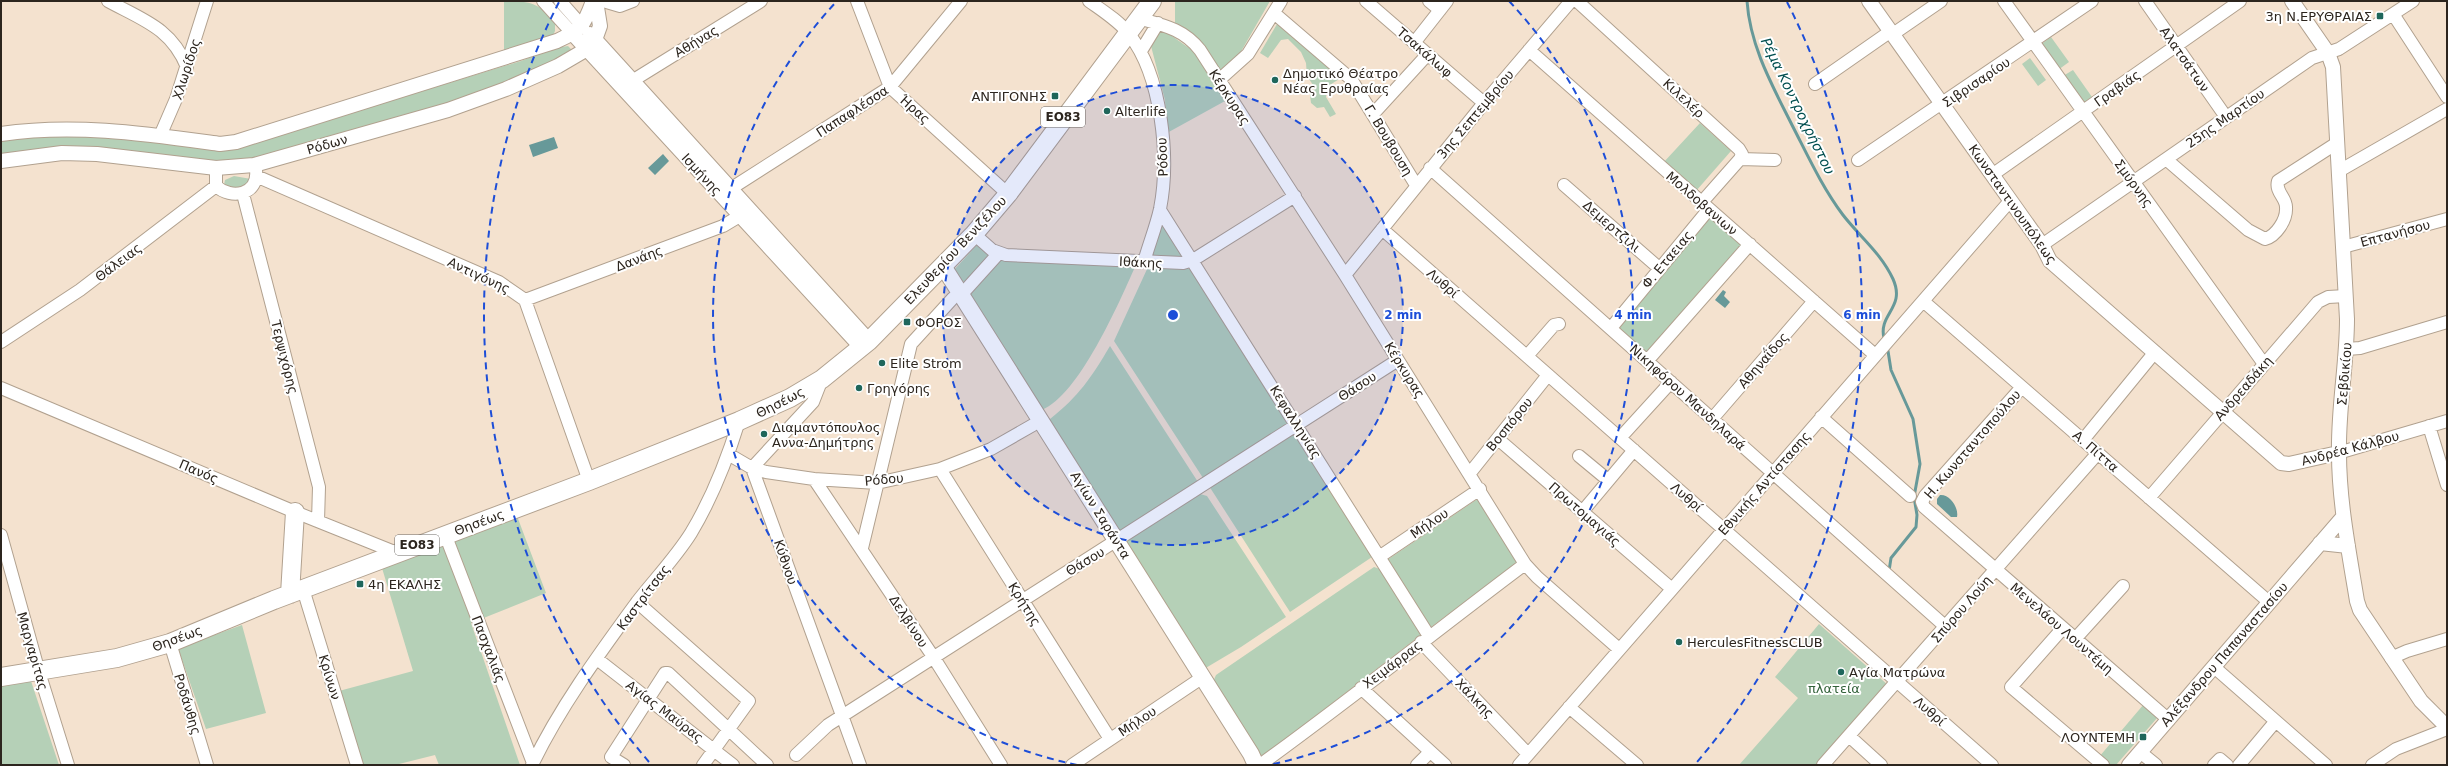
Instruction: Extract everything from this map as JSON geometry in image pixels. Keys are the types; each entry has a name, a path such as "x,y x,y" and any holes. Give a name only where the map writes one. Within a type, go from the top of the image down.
{"main road":[{"name":"Ελευθερίου Βενιζέλου","path":"865,345 974,234 1008,194 1152,1"},
{"name":"Αγίων Σαράντα","path":"939,270 1114,543 1246,759 1255,765"},
{"name":"Αγίων Σαράντα","path":"957,296 1033,425 1114,543"},
{"name":"Θησέως","path":"1,677 117,658 170,643 296,592 445,534 589,481 739,421 790,398 822,379 865,345"},
{"path":"295,512 296,592"}],"street":[{"path":"108,1 168,36 181,52 187,68"},
{"name":"Χλωρίδος","path":"160,136 176,99 208,1"},
{"name":"Ισμήνης","path":"543,1 578,30"},
{"name":"Ισμήνης","path":"560,1 578,30 591,45 865,345"},
{"path":"578,30 595,1"},
{"path":"591,45 600,26 595,1"},
{"path":"603,1 620,6 633,1"},
{"name":"Αθήνας","path":"632,81 761,1"},
{"name":"Ήρας","path":"857,1 890,87 1008,194"},
{"name":"Παπαφλέσσα","path":"726,192 890,87 961,1"},
{"path":"1089,1 1133,25"},
{"path":"1219,80 1248,54 1282,1"},
{"name":"Τσακάλωφ","path":"1366,1 1484,103"},
{"path":"1414,43 1443,6 1429,1"},
{"name":"3ης Σεπτεμβρίου","path":"1345,275 1430,168 1571,1"},
{"name":"Κιλελέρ","path":"1577,1 1739,149 1742,154 1740,158"},
{"name":"Κωνσταντινουπόλεως","path":"1869,1 2042,245 2050,261 2223,412"},
{"path":"1815,84 1941,1"},
{"name":"Σμύρνης","path":"2004,1 2264,364"},
{"name":"Σιβρισαρίου","path":"1858,160 2034,42 2092,1"},
{"name":"Αλατσάτων","path":"2145,1 2226,117"},
{"name":"Γραβιάς","path":"1992,175 2240,1"},
{"name":"Σεβδικίου","path":"2292,1 2328,53 2333,67 2346,296 2347,350 2338,453 2343,517 2360,610 2421,701 2447,728"},
{"name":"25ης Μαρτίου","path":"2042,245 2167,160 2226,117 2312,58 2340,49 2413,1"},
{"name":"Γ. Βουβουση","path":"1274,13 1345,73 1374,113 1416,185"},
{"path":"2393,14 2447,97"},
{"path":"1142,51 1158,23"},
{"name":"Κέρκυρας","path":"1133,25 1158,23 1178,29 1193,40 1295,196 1470,473 1525,564 1537,577 1619,649"},
{"name":"Ρόδου","path":"1133,25 1155,86 1160,108 1163,187 1160,210 1144,262"},
{"name":"Ρόδων","path":"1,134 47,129 78,128 160,136 220,144 236,142 539,47 578,30"},
{"name":"Ισμήνης","path":"591,45 632,81 726,192"},
{"name":"Ρόδων","path":"1,161 62,153 97,154 255,171 448,110 541,74 591,45"},
{"name":"Μολδοβανιων","path":"1529,50 1875,355"},
{"path":"1374,113 1428,55"},
{"path":"2339,171 2447,109"},
{"path":"2167,160 2248,230 2265,239 2270,238 2282,223 2285,215 2286,207 2277,190 2278,181 2338,143"},
{"path":"1706,206 1740,158 1775,160"},
{"path":"216,168 216,186 232,194 243,194 252,188 255,171"},
{"name":"Νικηφόρου Μανδηλαρά","path":"1430,168 1946,627"},
{"name":"Αντιγόνης","path":"255,171 499,282 526,300 589,481"},
{"name":"Δεμερτζιλι","path":"1564,185 1659,268"},
{"name":"Θάλειας","path":"1,342 80,290 216,186"},
{"name":"Τερψιχόρης","path":"243,194 319,487 318,521"},
{"name":"Ιθάκης","path":"999,253 1183,263 1193,260 1295,196"},
{"name":"Εθνικής Αντίστασης","path":"1519,765 2010,201"},
{"name":"Φ. Εταειας","path":"1610,328 1659,268 1706,206"},
{"name":"Κεφαλληνίας","path":"1160,210 1193,260 1379,557 1425,639"},
{"name":"Δανάης","path":"526,300 715,229 745,213"},
{"name":"Επτανήσου","path":"2343,247 2447,219"},
{"name":"Λυθρί","path":"1382,229 1992,765"},
{"path":"862,548 911,344 999,253 974,234"},
{"path":"1647,361 1750,244"},
{"name":"Ανδρεαδάκη","path":"2149,498 2318,302 2328,297 2346,296"},
{"name":"Αθηναΐδος","path":"1712,418 1814,301"},
{"name":"Α. Πίττα","path":"1923,301 2269,602"},
{"path":"2347,350 2360,348 2447,322"},
{"path":"1527,356 1554,325 1559,324"},
{"path":"2083,440 2155,352"},
{"name":"Θάσου","path":"796,755 814,736 842,716 934,658 1022,599 1114,543 1398,360"},
{"name":"Βοσπόρου","path":"1470,473 1548,375"},
{"path":"752,468 814,402 822,379"},
{"path":"1620,438 1671,382"},
{"name":"Η. Κωνσταντοπούλου","path":"1922,502 1925,496 2022,387"},
{"name":"Πανός","path":"1,388 295,512 397,553"},
{"name":"Ανδρέα Κάλβου","path":"2223,412 2281,464 2289,464 2338,453 2447,421"},
{"path":"1821,417 1910,496"},
{"name":"Καστρίτσας","path":"532,764 542,744 597,659 637,602 691,533 714,490 739,421"},
{"name":"Ρόδου","path":"728,454 752,468 766,472 814,479 877,483 940,469 991,449 1033,425"},
{"path":"2430,426 2447,485"},
{"name":"Πρωτομαγιάς","path":"1498,439 1672,589"},
{"path":"1582,512 1634,450"},
{"name":"Σπύρου Λούη","path":"1823,765 2098,453"},
{"path":"1579,456 1608,480"},
{"name":"Κύθνου","path":"752,468 860,765"},
{"name":"Κρήτης","path":"940,469 1110,739"},
{"name":"Δελβίνου","path":"814,479 862,548 934,658 1001,765"},
{"name":"Μήλου","path":"1379,557 1480,489"},
{"name":"Μενελάου Λουντέμη","path":"1922,502 1928,511 2168,720"},
{"name":"Αλέξανδρου Παπαναστασίου","path":"2129,765 2343,517"},
{"name":"Πασχαλιάς","path":"445,534 532,764"},
{"name":"Μαργαρίτας","path":"1,536 38,672 68,765"},
{"path":"2320,543 2348,546"},
{"name":"Χειμάρρας","path":"1260,765 1310,729 1361,688 1525,564"},
{"path":"2075,639 2123,586"},
{"name":"Κρίνων","path":"296,592 357,765"},
{"path":"637,602 749,701 747,706 728,729 716,750 703,765"},
{"path":"2063,628 2011,687 2103,765"},
{"name":"Χάλκης","path":"1425,639 1528,754"},
{"path":"2391,658 2407,651 2447,639"},
{"name":"Ροδάνθης","path":"170,643 207,765"},
{"name":"Αγίας Μαύρας","path":"597,659 716,750 733,765"},
{"path":"2214,667 2275,722 2326,765"},
{"path":"624,765 611,756 665,674 670,674 767,765"},
{"name":"Μήλου","path":"1072,765 1199,680"},
{"path":"1361,688 1445,765"},
{"path":"1569,706 1637,765"},
{"path":"2239,765 2275,722"},
{"path":"2372,765 2396,749 2447,728"},
{"path":"1849,736 1881,765"},
{"path":"1417,765 1430,752"},
{"path":"2140,752 2156,765"},
{"path":"2214,765 2220,758 2227,765"}],"green space":[{"path":"504,1 527,2 543,10 555,22 555,31 551,40 504,55"},
{"path":"1175,1 1270,1 1235,62 1221,70 1209,58 1191,33 1175,24"},
{"path":"1277,24 1341,78 1328,86 1326,97 1336,114 1330,117 1324,107 1317,108 1311,103 1310,95 1315,88 1307,76 1306,63 1301,52 1288,39 1281,40 1268,58 1260,53"},
{"path":"1162,29 1196,53 1225,101 1167,133 1165,100 1151,46 1159,30"},
{"path":"2051,37 2069,62 2058,70 2040,45"},
{"path":"568,46 573,51 485,93 262,157 218,162 71,147 1,155 1,139 59,135 243,146 521,61 555,48"},
{"path":"2030,58 2046,80 2038,86 2022,64"},
{"path":"2073,70 2092,97 2082,104 2063,76"},
{"path":"1700,123 1731,151 1696,191 1663,163"},
{"path":"234,176 251,179 249,184 237,190 224,185 225,180"},
{"path":"1709,216 1743,245 1647,356 1618,330 1619,323"},
{"path":"1161,225 1183,255 1181,257 1151,256"},
{"path":"979,245 991,254 964,282 953,274 953,271 976,246"},
{"path":"1001,260 1135,267 1108,324 1083,368 1070,386 1056,401 1042,410 969,296"},
{"path":"1148,267 1191,269 1290,423 1203,478 1114,341"},
{"path":"1110,346 1198,482 1118,535 1050,423 1050,419 1060,411 1084,386"},
{"path":"1295,431 1372,557 1290,612 1209,486"},
{"path":"1200,494 1207,496 1286,617 1241,647 1204,669 1127,546 1127,540"},
{"path":"1479,498 1517,563 1431,627 1387,560"},
{"path":"517,516 546,593 471,623 520,765 439,765 435,755 395,765 360,765 339,691 413,671 382,568"},
{"path":"1374,567 1380,569 1422,634 1265,755 1259,755 1212,684 1216,675"},
{"name":"πλατεία","path":"1819,624 1889,686 1817,765 1739,765 1798,698 1775,677"},
{"path":"242,625 266,713 206,729 178,648"},
{"path":"31,681 59,765 1,765 1,686"},
{"path":"2144,704 2158,717 2116,765 2108,765 2099,757"}],"water":[{"path":"554,137 558,148 533,157 529,145"},
{"path":"663,154 669,161 655,175 648,168"},
{"path":"1723,290 1726,292 1724,296 1730,302 1725,308 1715,300"},
{"path":"1940,495 1944,495 1953,502 1957,510 1957,517 1951,517 1937,504 1937,499"}],"waterway":[{"name":"Ρέμα Κοντροχρήστου","path":"1747,1 1752,34 1763,65 1810,160 1835,204 1883,261 1893,279 1896,289 1896,297 1885,323 1883,330 1884,338"},
{"name":"Ρέμα Κοντροχρήστου","path":"1888,351 1891,370 1913,419 1920,464 1914,497 1917,515 1916,527 1891,558 1889,571"}],"place":[{"name":"3η Ν.ΕΡΥΘΡΑΙΑΣ","path":"2380,16"},
{"name":"Δημοτικό Θέατρο Νέας Ερυθραίας","path":"1275,80"},
{"name":"ΑΝΤΙΓΟΝΗΣ","path":"1055,96"},
{"name":"Alterlife","path":"1107,111"},
{"name":"ΦΟΡΟΣ","path":"907,322"},
{"name":"Elite Strom","path":"882,363"},
{"name":"Γρηγόρης","path":"859,388"},
{"name":"Διαμαντόπουλος Αννα-Δημήτρης","path":"764,434"},
{"name":"4η ΕΚΑΛΗΣ","path":"360,584"},
{"name":"HerculesFitnessCLUB","path":"1679,642"},
{"name":"Αγία Ματρώνα","path":"1841,672"},
{"name":"ΛΟΥΝΤΕΜΗ","path":"2143,737"}]}
